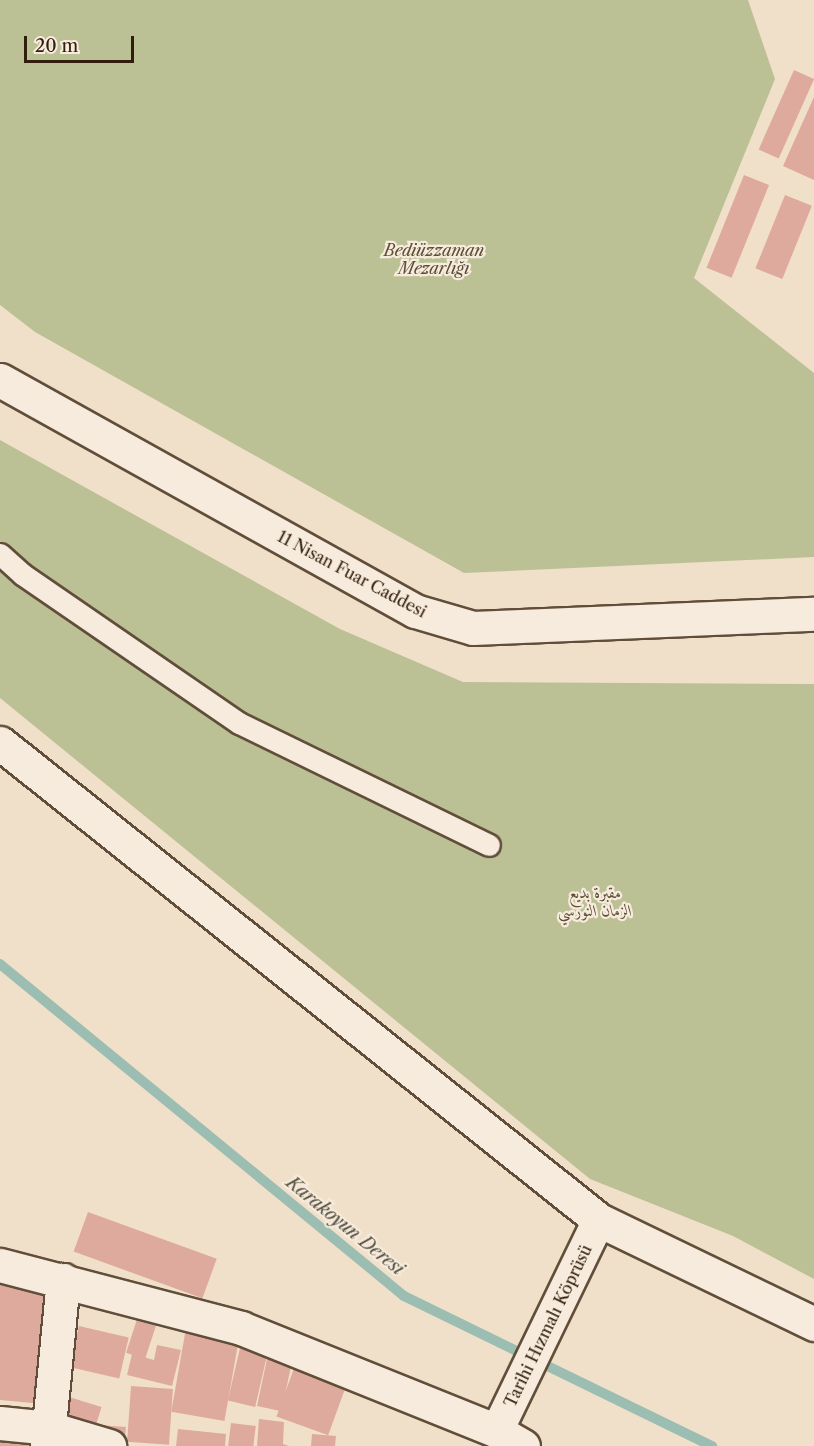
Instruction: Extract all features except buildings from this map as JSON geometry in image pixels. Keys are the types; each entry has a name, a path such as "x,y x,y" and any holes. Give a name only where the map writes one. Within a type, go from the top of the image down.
{"street":[{"name":"11 Nisan Fuar Caddesi","path":"0,380 415,611 473,628 814,614"},
{"path":"0,743 599,1220 814,1324"},
{"name":"Tarihi Hızmalı Köprüsü","path":"505,1441 599,1220"},
{"path":"0,1265 242,1328 505,1441"},
{"path":"48,1437 63,1280"},
{"path":"0,1423 48,1437 109,1446"}],"lane":[{"path":"0,554 22,574 239,723 489,845"}],"green space":[{"name":"Bediüzzaman Mezarlığı","path":"0,0 748,0 775,79 694,278 814,373 814,557 464,573 35,332 0,305"},
{"name":"مقبرة بديع الزمان النورسي","path":"0,440 340,629 463,682 814,684 814,1279 733,1236 590,1179 0,698"}],"waterway":[{"name":"Karakoyun Deresi","path":"0,964 404,1296 712,1446"}]}
